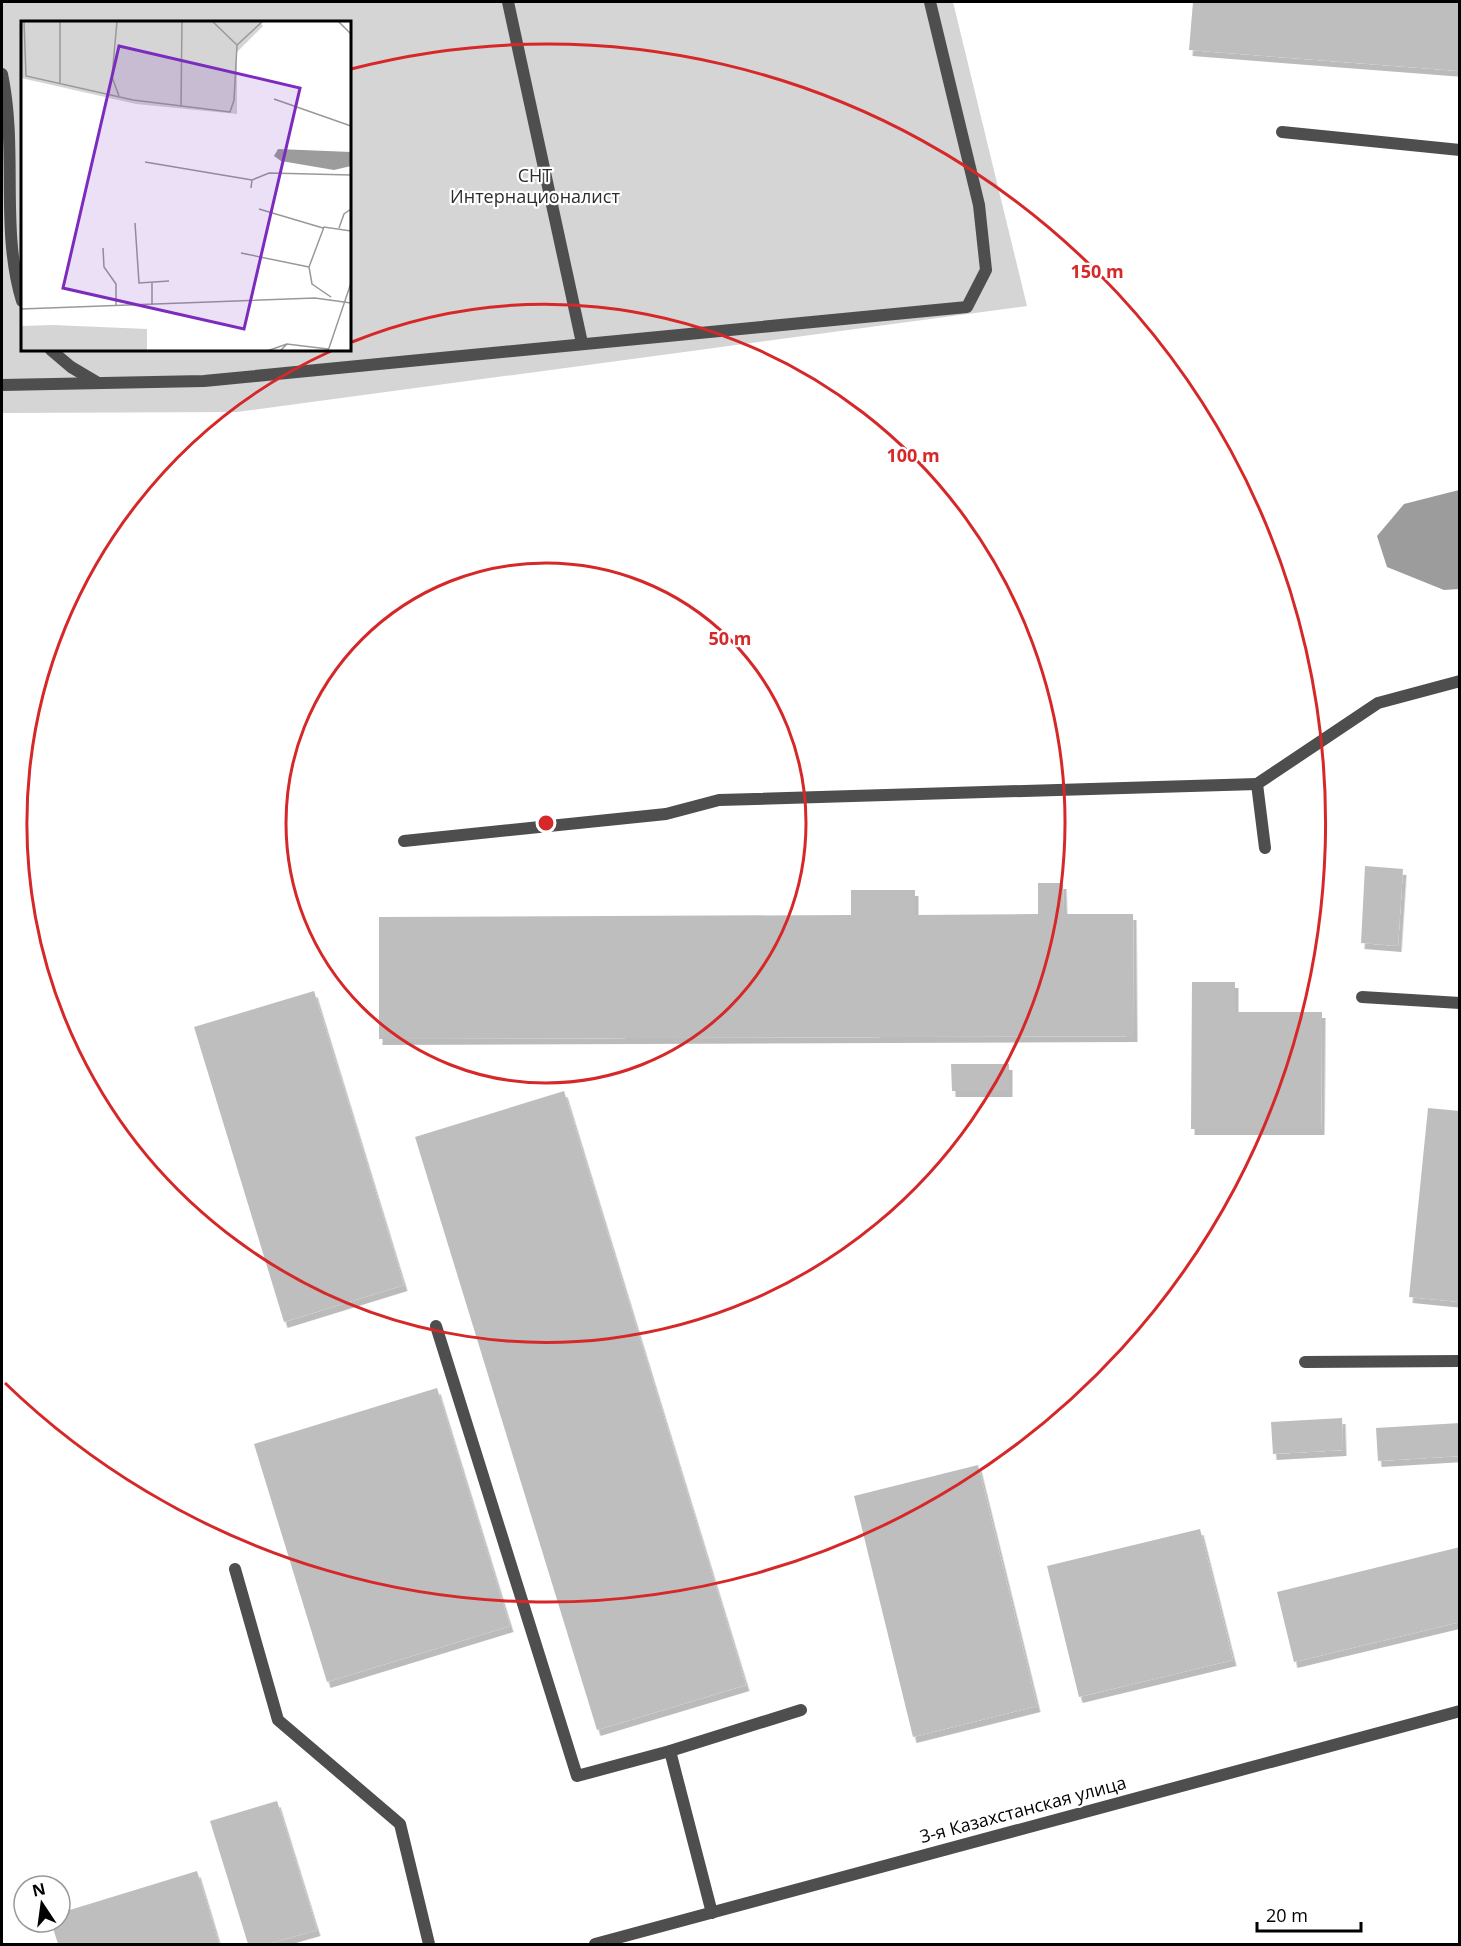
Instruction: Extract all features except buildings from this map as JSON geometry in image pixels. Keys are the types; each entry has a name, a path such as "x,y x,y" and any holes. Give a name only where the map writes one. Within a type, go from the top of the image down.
{"street":[{"path":"508,2 582,343"},
{"path":"2,385 204,381 967,307 987,270 980,216 930,2"},
{"path":"2,74 8,102 8,139 2,203 4,246 21,298"},
{"path":"1282,132 1460,150"},
{"path":"52,351 71,368 99,384"},
{"path":"404,841 666,814 719,800 1257,784 1378,703 1460,681"},
{"path":"1257,784 1265,848"},
{"path":"1362,997 1460,1003"},
{"path":"436,1326 577,1776 670,1751 801,1710"},
{"path":"1305,1362 1460,1361"},
{"path":"235,1569 278,1720 400,1824 429,1944"},
{"name":"3-я Казахстанская улица","path":"595,1944 1460,1711"},
{"path":"670,1751 712,1913"}],"green space":[{"name":"СНТ Интернационалист","path":"2,2 953,2 1027,306 237,412 2,413"}],"shaded area":[{"path":"1459,490 1459,589 1444,590 1387,567 1377,536 1404,504"}]}
